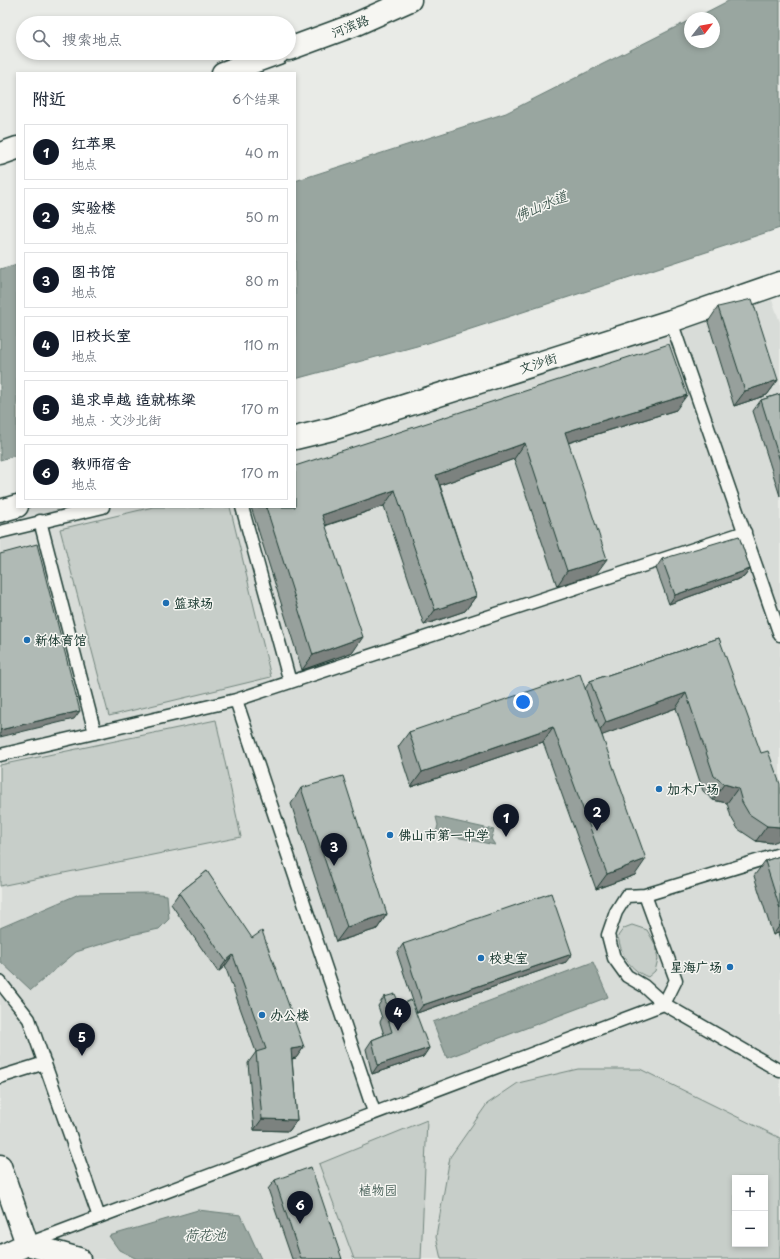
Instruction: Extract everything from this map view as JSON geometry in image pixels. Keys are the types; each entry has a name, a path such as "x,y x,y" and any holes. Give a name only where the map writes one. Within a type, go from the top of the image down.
{"street":[{"name":"河滨路","path":"296,46 354,25 410,0"},
{"path":"226,72 259,60"},
{"path":"0,154 16,148"},
{"name":"文沙街","path":"296,438 332,429 671,321 780,284"},
{"path":"0,511 16,506"},
{"path":"0,1166 27,1244"},
{"path":"0,1257 27,1244 79,1259"}],"lane":[{"path":"671,321 780,635"},
{"path":"0,532 99,508"},
{"path":"242,508 290,682"},
{"path":"40,522 94,733"},
{"path":"0,755 236,700 745,532"},
{"path":"236,700 374,1112"},
{"path":"780,854 645,895 626,896 616,912 608,935 614,958 626,976 644,986 664,1004 780,1071"},
{"path":"27,1244 664,1004 676,980 645,895"},
{"path":"0,982 29,1019 99,1217"},
{"path":"0,1077 45,1063"}],"shaded area":[{"name":"佛山市第一中学","path":"772,300 780,322 780,1259 79,1259 27,1244 0,1159 0,510 16,507 296,508 296,430"}],"green space":[{"name":"篮球场","path":"149,508 230,508 271,677 109,716 60,529"},
{"path":"216,720 241,837 0,886 0,765"},
{"path":"632,925 647,930 655,944 658,959 655,971 648,977 631,966 627,961 619,943 618,936 624,928"},
{"path":"578,1069 640,1069 780,1138 780,1259 441,1259 436,1237 450,1157 487,1104 518,1083"},
{"name":"植物园","path":"427,1120 421,1259 354,1259 319,1164"}],"water":[{"name":"佛山水道","path":"730,0 780,0 780,228 428,343 296,379 296,181 506,113 684,23 684,48 720,48 720,12 707,12"},
{"path":"16,264 16,455 0,460 0,269"},
{"path":"436,817 494,830 491,839 495,845 436,833 438,825"},
{"path":"151,893 167,895 169,919 159,929 131,935 76,952 31,990 0,961 0,928 79,894"},
{"path":"593,962 608,997 447,1058 433,1022"},
{"name":"荷花池","path":"198,1210 241,1215 261,1259 137,1259 119,1250 109,1236"}],"building":[{"path":"752,299 778,380 745,391 718,307"},
{"path":"669,344 687,395 565,432 607,559 567,571 525,443 436,475 476,596 435,610 395,490 322,515 363,637 313,655 266,508 296,508 296,466"},
{"path":"780,394 780,461 761,400"},
{"path":"739,536 750,569 675,595 662,559"},
{"name":"新体育馆","path":"37,544 80,711 0,730 0,554"},
{"path":"719,638 761,753 768,751 780,784 780,827 767,826 749,814 742,802 738,788 724,784 714,776 686,693 606,722 590,681"},
{"path":"580,674 646,859 607,874 553,727 422,772 409,732"},
{"path":"343,776 387,914 347,927 301,788"},
{"path":"780,856 780,909 765,861"},
{"name":"办公楼","path":"207,871 252,938 262,931 304,1047 291,1049 297,1120 262,1119 256,1052 266,1049 233,955 226,961 179,893"},
{"name":"校史室","path":"551,893 572,954 423,1005 403,944"},
{"path":"395,994 400,1005 411,1000 429,1048 378,1065 372,1040 392,1032 386,1013 389,1011 384,997"},
{"path":"311,1167 342,1259 301,1259 275,1180"}],"place":[{"name":"篮球场","path":"166,603"},
{"name":"新体育馆","path":"27,640"},
{"name":"加木广场","path":"659,789"},
{"name":"实验楼","path":"597,831"},
{"name":"佛山市第一中学","path":"390,835"},
{"name":"红苹果","path":"506,837"},
{"name":"图书馆","path":"334,866"},
{"name":"校史室","path":"481,958"},
{"name":"星海广场","path":"730,967"},
{"name":"办公楼","path":"262,1015"},
{"name":"旧校长室","path":"398,1031"},
{"name":"追求卓越 造就栋梁","path":"82,1056"},
{"name":"教师宿舍","path":"300,1224"}]}
